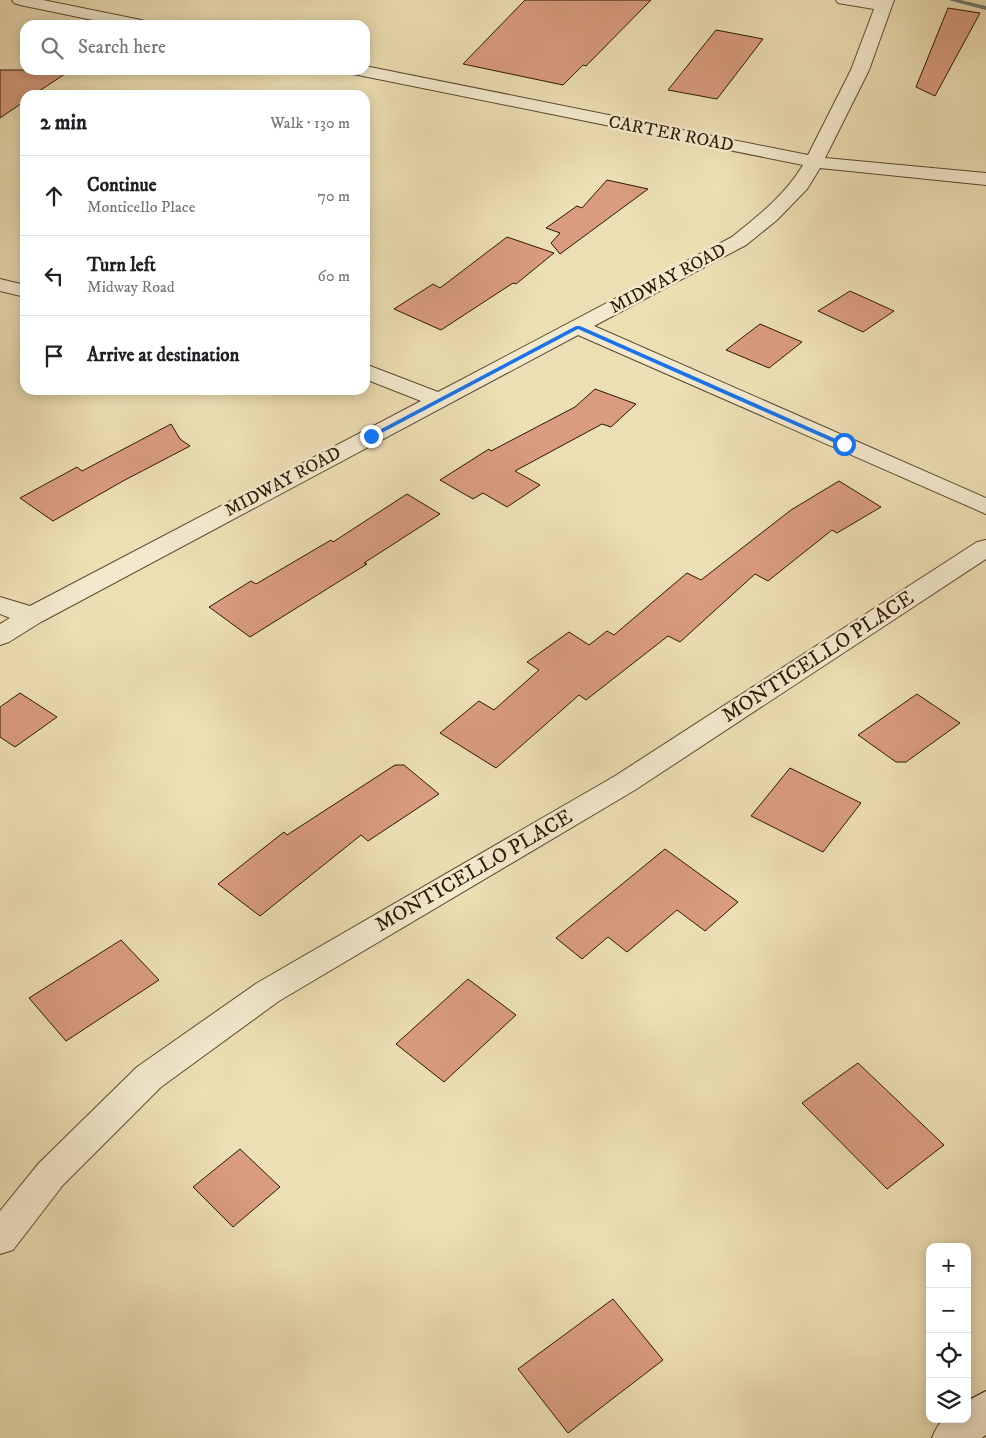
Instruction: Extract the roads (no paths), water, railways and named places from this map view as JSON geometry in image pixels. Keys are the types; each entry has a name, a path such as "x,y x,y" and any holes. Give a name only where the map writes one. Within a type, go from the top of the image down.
{"street":[{"path":"20,0 116,20"},
{"path":"844,0 885,3"},
{"name":"MIDWAY ROAD","path":"0,636 32,616 739,241 770,216 800,185 814,162 860,70 885,3"},
{"name":"CARTER ROAD","path":"370,72 814,162 986,179"},
{"path":"0,285 20,290"},
{"path":"578,327 986,507"},
{"path":"370,373 439,400"},
{"name":"MONTICELLO PLACE","path":"0,1238 51,1174 149,1077 268,992 625,782 986,548"},
{"path":"0,605 32,616"},
{"path":"952,1438 986,1410"}],"waterway":[{"path":"951,0 986,8"}]}
